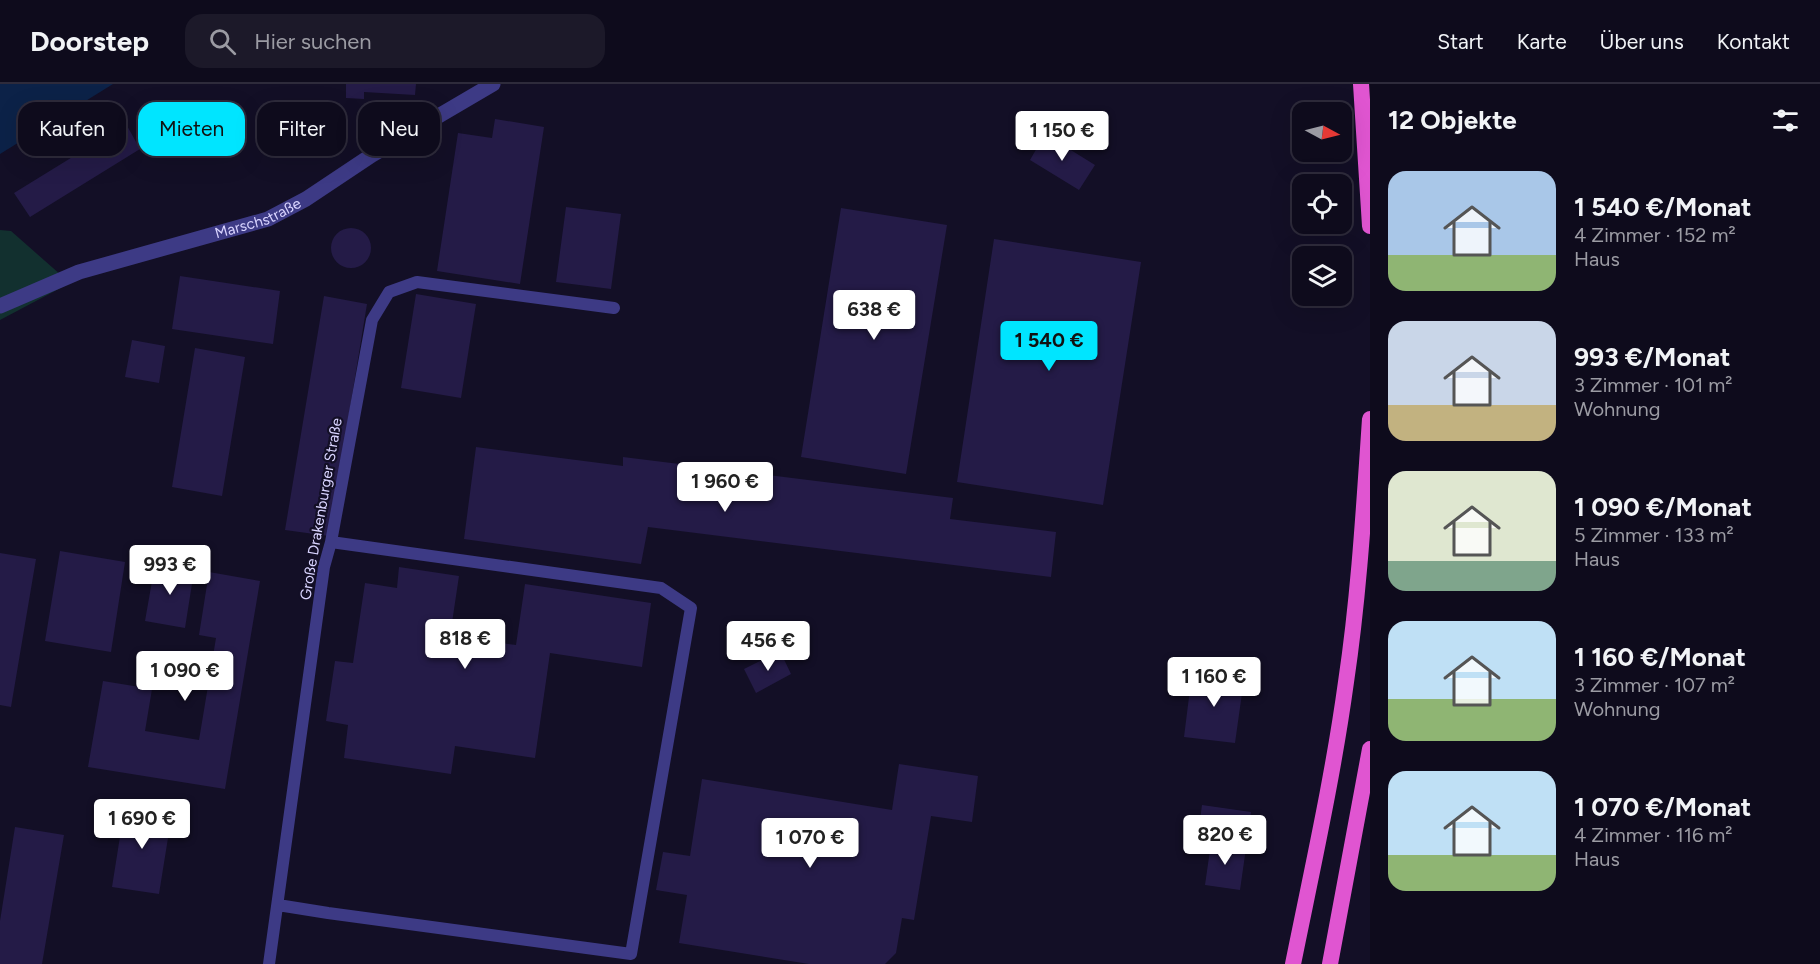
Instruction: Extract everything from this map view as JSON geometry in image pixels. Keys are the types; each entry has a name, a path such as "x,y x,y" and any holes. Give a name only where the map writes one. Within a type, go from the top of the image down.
{"highway":[{"path":"1360,84 1370,226"},
{"path":"1293,964 1319,836 1346,682 1362,541 1370,419"},
{"path":"1330,964 1370,749"}],"street":[{"name":"Marschstraße","path":"0,306 79,272 268,219 306,199 372,155 493,84"}],"lane":[{"name":"Große Drakenburger Straße","path":"269,964 324,567 331,542 372,320 389,292 417,282 614,308"},
{"path":"278,904 328,913 631,954 691,608 661,588 331,542"}],"green space":[{"path":"0,230 11,231 70,283 0,320"}],"water":[{"path":"0,84 113,84 84,102 18,102 18,143 0,154"}],"building":[{"path":"346,84 416,84 415,95 364,92 364,99 346,98"},
{"path":"495,119 544,127 520,284 437,271 458,133 492,138"},
{"path":"126,124 138,145 138,150 30,217 14,193 74,156 126,156"},
{"path":"1045,134 1095,165 1079,190 1030,160"},
{"path":"566,207 621,214 611,289 556,282"},
{"path":"841,208 947,225 906,474 801,457"},
{"path":"351,228 359,229 365,234 370,240 370,256 365,262 359,267 351,268 343,267 337,262 332,256 331,248 332,240 337,234 343,229"},
{"path":"994,239 1141,262 1103,505 957,482"},
{"path":"180,276 280,291 273,344 172,329"},
{"path":"416,294 476,304 461,398 401,388"},
{"path":"324,296 367,304 329,536 285,530"},
{"path":"132,340 165,346 159,383 125,377"},
{"path":"195,348 245,357 222,496 172,487"},
{"path":"476,447 623,466 623,457 953,498 950,519 1056,532 1051,577 648,527 641,564 464,539"},
{"path":"60,551 125,562 111,652 45,641"},
{"path":"0,553 36,559 11,707 0,705"},
{"path":"155,564 194,571 185,628 145,621"},
{"path":"399,567 459,576 450,636 516,645 525,584 651,603 642,667 550,653 535,758 455,746 451,774 344,758 348,725 326,721 335,661 353,663 365,583 397,588"},
{"path":"209,572 260,581 225,789 88,767 103,681 152,689 145,731 199,740 216,638 199,635"},
{"path":"780,651 791,674 756,693 744,669"},
{"path":"1192,673 1244,679 1235,743 1184,737"},
{"path":"899,764 978,776 972,822 931,816 914,920 902,918 896,953 885,964 809,964 679,943 687,895 656,890 663,852 690,856 702,779 892,810"},
{"path":"125,805 172,813 159,894 112,887"},
{"path":"1202,805 1251,812 1247,842 1198,835"},
{"path":"15,827 64,835 42,964 0,964 0,921"},
{"path":"1211,843 1246,848 1240,890 1205,885"}]}
